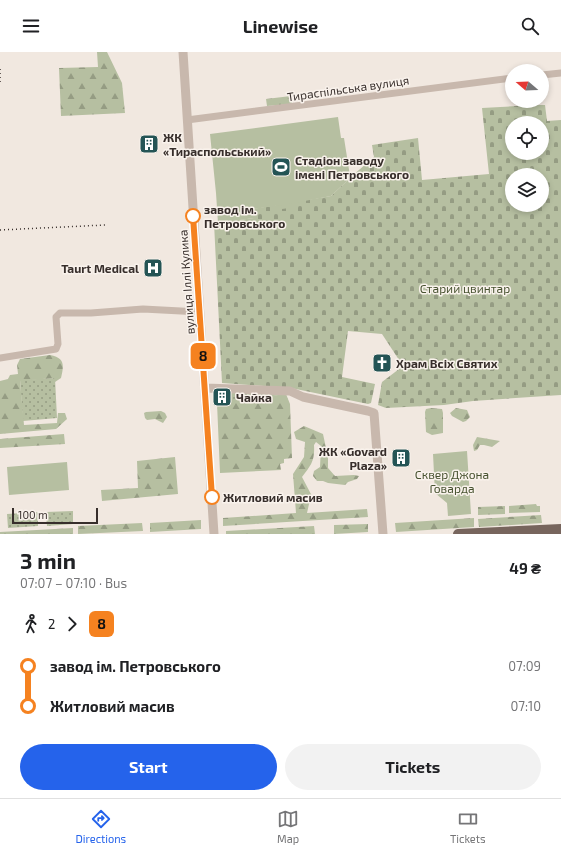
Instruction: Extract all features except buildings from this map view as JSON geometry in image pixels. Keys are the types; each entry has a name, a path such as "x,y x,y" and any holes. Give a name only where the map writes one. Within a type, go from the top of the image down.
{"main road":[{"path":"458,534 561,529"}],"street":[{"name":"вулиця Іллі Кулика","path":"183,52 214,534"},
{"path":"549,74 561,73"},
{"name":"Тираспільська вулиця","path":"187,120 505,79"},
{"path":"0,358 56,349 58,344 56,317 60,314 157,309 200,312"},
{"path":"205,388 290,391 303,397 374,413 383,534"}],"green space":[{"path":"97,52 107,52 122,83 125,113 61,116 59,68 98,67"},
{"path":"291,96 292,104 267,106 266,99"},
{"name":"Старий цвинтар","path":"505,107 505,108 545,108 546,116 505,116 505,160 549,160 549,121 561,120 561,395 473,401 444,405 386,408 378,405 382,382 403,366 382,334 348,331 342,377 375,384 371,403 368,404 291,388 222,383 214,223 254,218 253,209 331,196 349,179 350,176 352,176 374,157 372,145 418,138 422,180 489,174 482,108"},
{"name":"Стадіон заводу імені Петровського","path":"338,117 341,138 344,138 350,176 349,179 331,196 289,204 289,208 282,209 281,205 254,209 254,218 218,223 210,134"},
{"path":"50,355 61,360 63,369 61,378 55,382 54,378 20,381 24,425 57,423 58,413 65,413 67,419 56,429 0,434 0,381 8,379 10,375 18,374 17,365 20,359"},
{"path":"55,378 57,418 23,421 20,380"},
{"path":"227,391 286,394 228,403"},
{"path":"286,394 290,404 292,458 284,459 284,463 280,464 281,470 220,473 217,403"},
{"path":"456,408 467,410 470,417 463,422 452,416 450,413"},
{"path":"426,409 442,409 443,433 432,435 426,432 425,412"},
{"path":"161,411 165,413 167,417 163,423 155,419 147,420 145,418 144,413 146,412"},
{"path":"304,426 323,434 328,457 328,468 335,476 359,476 357,479 348,482 345,485 317,481 313,476 314,471 320,467 321,446 316,442 314,445 312,462 302,477 313,498 309,504 307,513 367,509 368,517 223,526 223,518 296,513 293,474 304,457 305,442 296,439 294,432"},
{"path":"64,434 65,444 0,448 0,439"},
{"path":"477,437 500,441 492,447 480,445 477,450 474,451 473,445"},
{"name":"Сквер Джона Говарда","path":"467,451 471,514 448,516 447,503 435,493 433,454"},
{"path":"175,457 178,494 102,501 101,490 138,488 137,461"},
{"path":"67,462 69,490 9,495 7,467"},
{"path":"536,504 537,506 540,506 540,512 509,513 509,506"},
{"path":"505,506 505,514 478,515 478,507"},
{"path":"73,511 73,524 47,526 46,512"},
{"path":"38,512 38,526 8,528 7,514"},
{"path":"541,515 542,523 479,527 478,519"},
{"path":"474,518 474,527 396,532 395,523"},
{"path":"201,520 201,529 150,532 150,523"},
{"path":"142,523 143,531 78,534 78,526"},
{"path":"368,524 368,532 334,534 334,525"},
{"path":"314,526 315,534 226,534 226,531"},
{"path":"73,528 73,534 0,534 0,532"}],"railway":[{"path":"0,69 0,84"},
{"path":"0,230 105,225"}],"bus line":[{"name":"8","path":"193,216 208,419 212,497"}],"place":[{"name":"ЖК «Тираспольський»","path":"149,144"},
{"name":"Стадіон заводу імені Петровського","path":"281,167"},
{"name":"завод ім. Петровського","path":"193,216"},
{"name":"Taurt Medical","path":"153,268"},
{"name":"Храм Всіх Святих","path":"382,363"},
{"name":"Чайка","path":"222,397"},
{"name":"ЖК «Govard Plaza»","path":"401,458"},
{"name":"Житловий масив","path":"212,497"}]}
